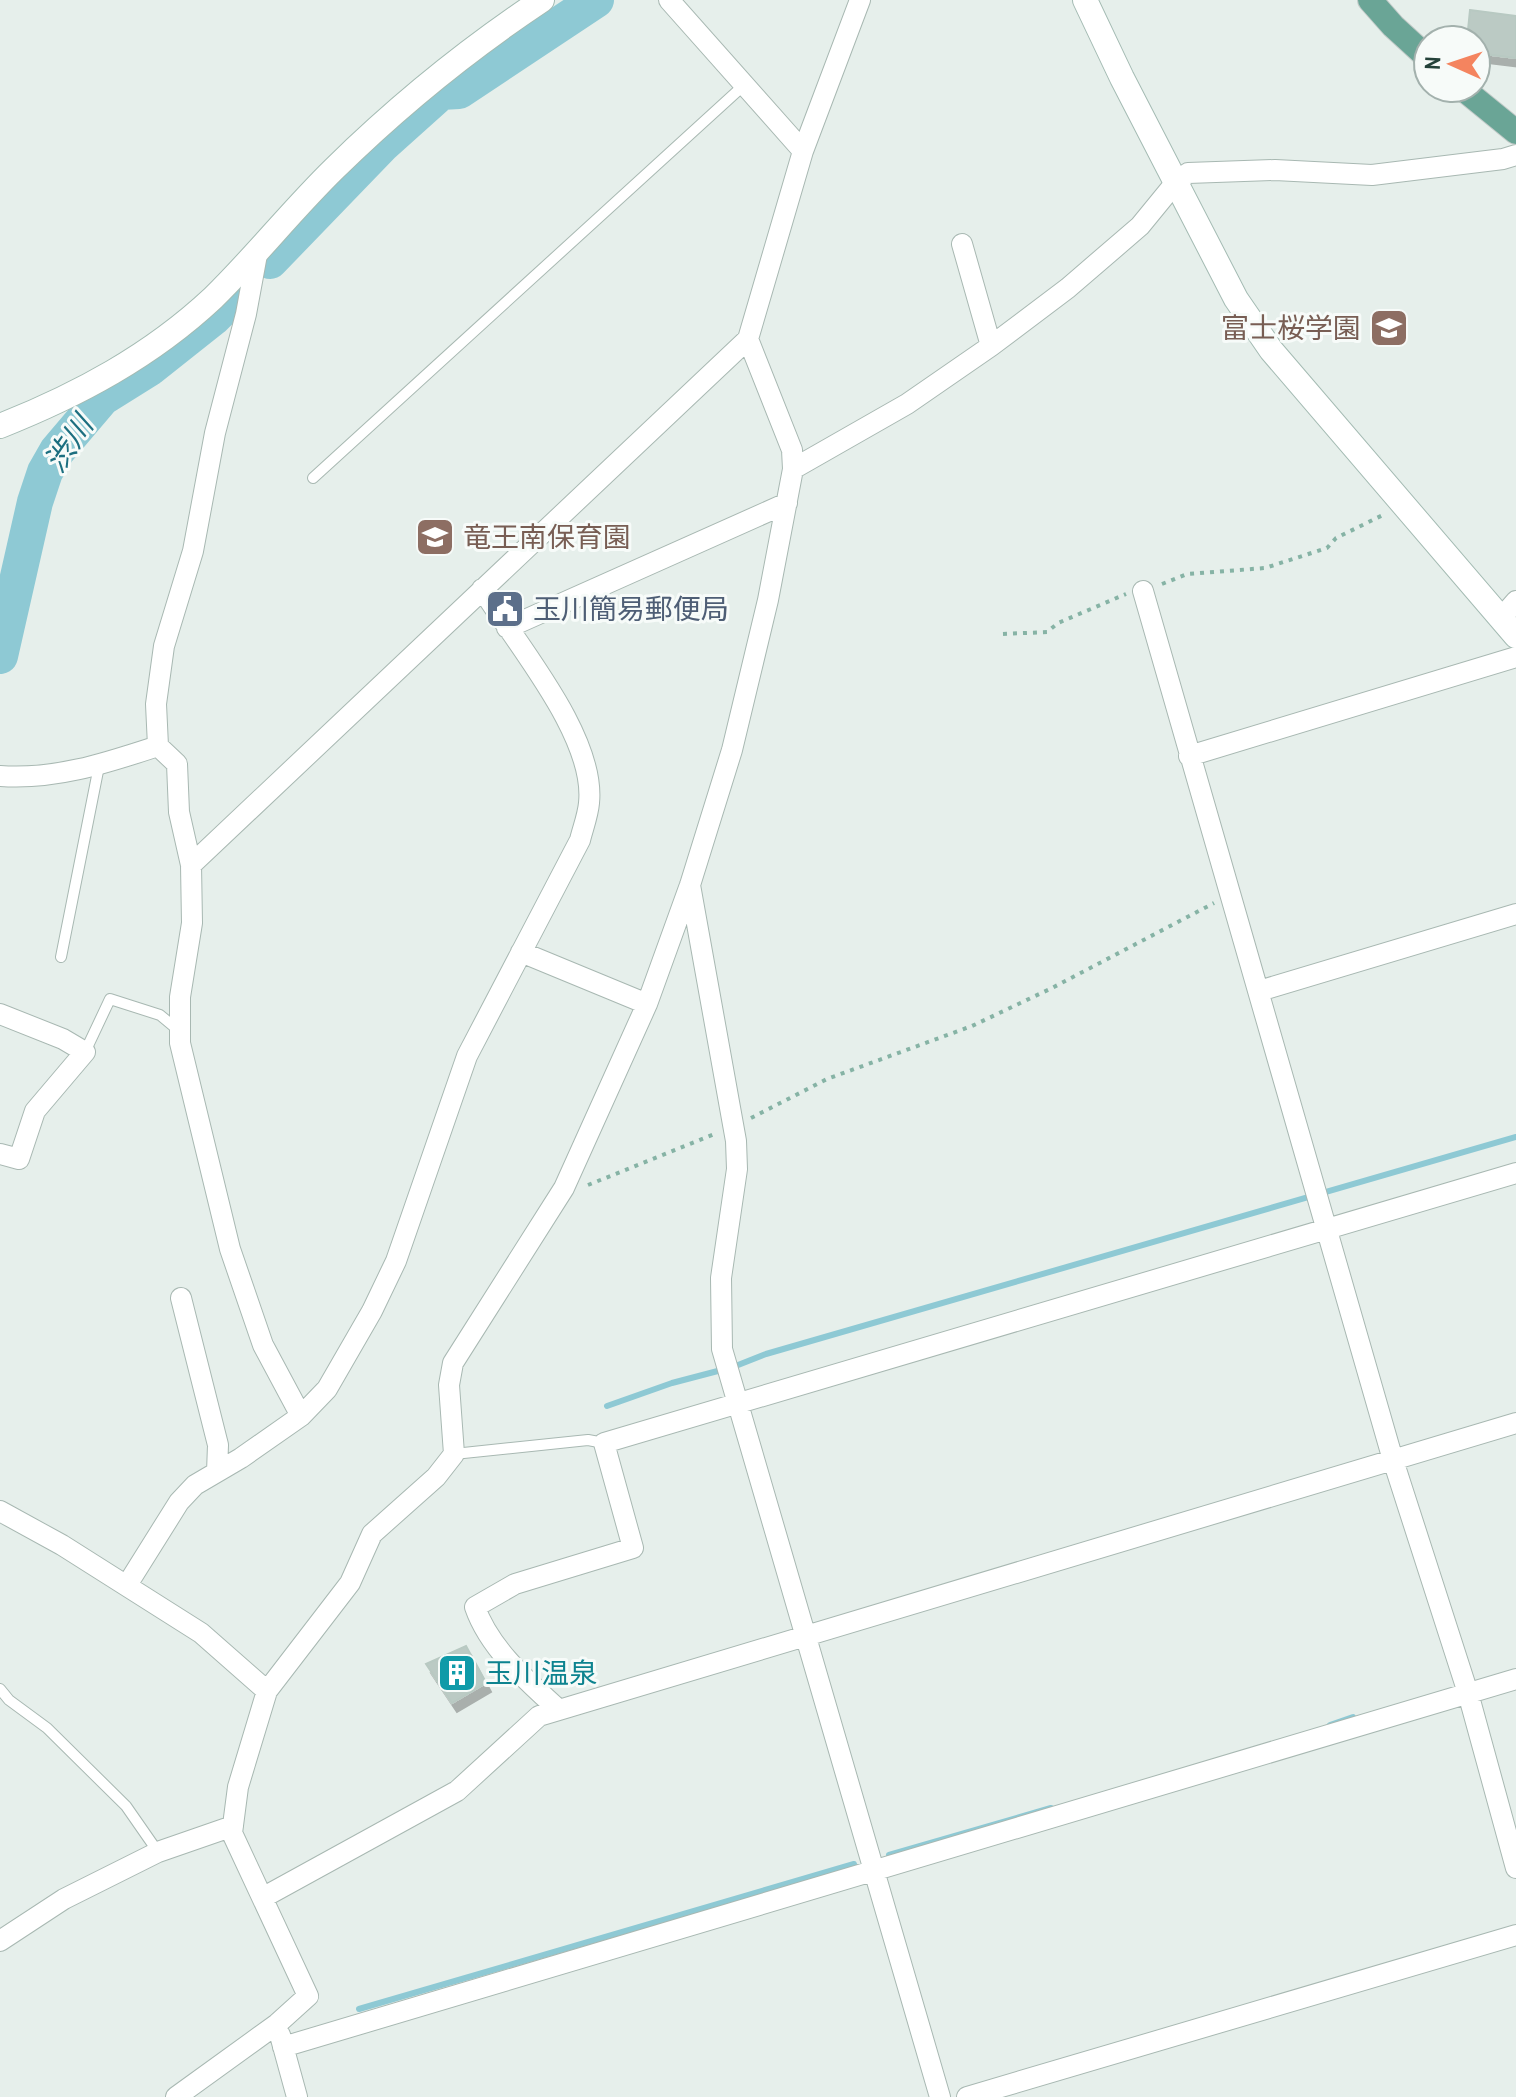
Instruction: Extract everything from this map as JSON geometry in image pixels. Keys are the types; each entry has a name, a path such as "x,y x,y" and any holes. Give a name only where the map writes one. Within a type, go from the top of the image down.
{"main road":[{"path":"1370,0 1412,43"},
{"path":"1482,104 1516,132"}],"street":[{"path":"0,426 55,404 120,369 171,333 203,306 336,167 410,99 466,53 542,0"},
{"path":"669,0 803,151"},
{"path":"191,865 748,339 803,151 860,0"},
{"path":"1085,0 1236,299 1271,350 1406,505 1511,618"},
{"path":"793,469 907,404 991,346 1068,288 1140,226 1176,182 1188,173 1275,170 1372,175 1516,155"},
{"path":"962,244 991,346"},
{"path":"258,249 246,314 215,433 193,551 164,646 156,704 158,746 177,764 179,812 191,865 192,923 180,997 183,1057 230,1249 263,1345 301,1416"},
{"path":"176,2097 277,2024 308,1996 232,1833 238,1787 267,1691 350,1583 372,1534 436,1477 454,1454 449,1385 453,1363 564,1188 647,1004 690,885 732,750 768,600 793,469 792,450 748,339"},
{"path":"507,628 787,503"},
{"path":"127,1585 179,1502 195,1485 301,1416 327,1389 390,1274 467,1056 580,840 590,802 576,735 482,589"},
{"path":"1143,591 1393,1460 1468,1693 1516,1868"},
{"path":"1189,756 1516,657"},
{"path":"0,776 47,776 99,766 158,746"},
{"path":"690,885 733,1127 737,1169 721,1278 722,1349 940,2097"},
{"path":"1259,991 1516,914"},
{"path":"521,952 647,1004"},
{"path":"0,1014 63,1039 85,1052 35,1111 19,1159 0,1154"},
{"path":"559,1710 526,1680 481,1625 475,1607 515,1584 633,1548 604,1443 1516,1173"},
{"path":"181,1298 218,1445 217,1472"},
{"path":"264,1897 457,1791 539,1716 1516,1423"},
{"path":"0,1511 127,1585 201,1633 267,1691"},
{"path":"283,2047 1516,1679"},
{"path":"0,1941 64,1899 158,1852 233,1826"},
{"path":"967,2097 1516,1935"},
{"path":"277,2024 297,2097"}],"lane":[{"path":"313,478 743,86"},
{"path":"61,957 99,766"},
{"path":"85,1052 110,999 160,1015 180,1031"},
{"path":"454,1454 588,1440 604,1443"},
{"path":"0,1689 9,1700 47,1728 126,1806 158,1852"}],"path":[{"path":"1003,634 1047,632 1058,623 1126,594 1143,591 1187,574 1265,568 1327,548 1336,538 1406,505"},
{"path":"564,1188 579,1189 733,1127 827,1079 972,1026 1230,895"}],"building":[{"path":"1470,10 1516,16 1516,58 1492,55 1492,24 1469,24"},
{"name":"玉川温泉","path":"466,1646 486,1683 452,1703 426,1664"}],"waterway":[{"name":"渋川","path":"270,261 383,144 441,92 459,91 596,0"},
{"name":"渋川","path":"0,656 35,502 45,472 57,451 102,398 150,368 213,318 235,296"},
{"path":"607,1406 766,1354 1516,1137"},
{"path":"1330,1725 1353,1717"},
{"path":"889,1855 1051,1808"},
{"path":"359,2009 854,1864"}],"place":[{"name":"富士桜学園","path":"1389,328"},
{"name":"竜王南保育園","path":"435,537"},
{"name":"玉川簡易郵便局","path":"505,609"},
{"name":"玉川温泉","path":"457,1673"}]}
